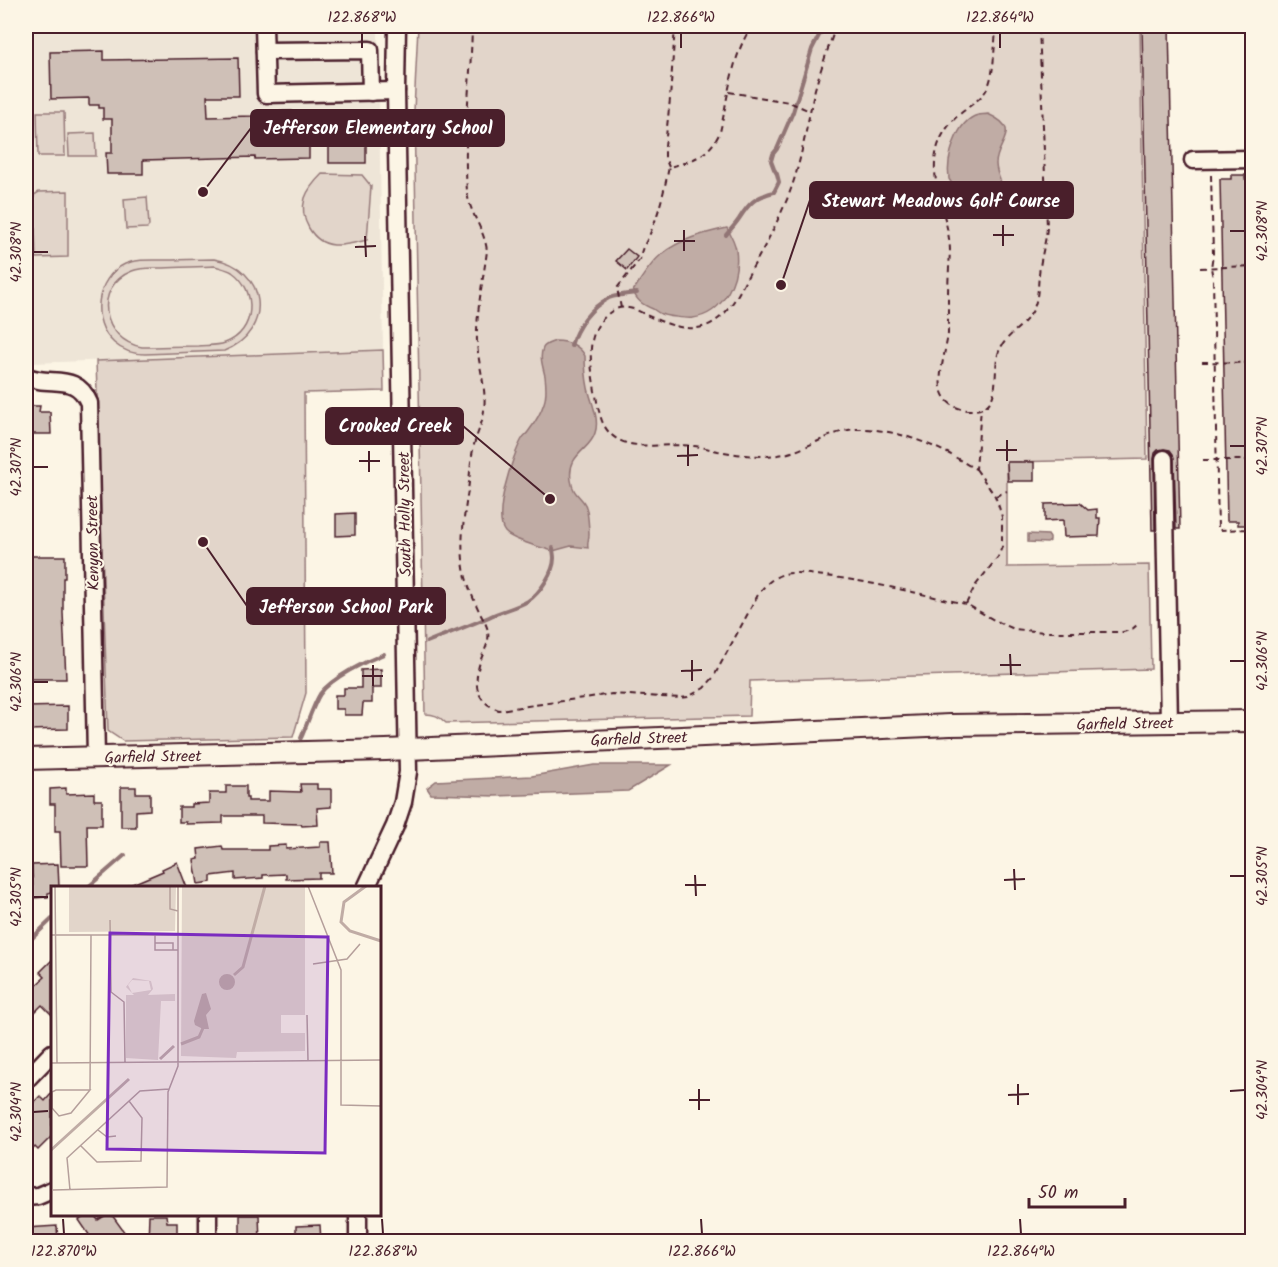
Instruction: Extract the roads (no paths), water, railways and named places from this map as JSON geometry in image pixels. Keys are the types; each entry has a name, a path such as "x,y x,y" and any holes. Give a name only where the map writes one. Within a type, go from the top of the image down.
{"main road":[{"name":"Garfield Street","path":"26,759 408,749 950,725 1252,721"}],"street":[{"path":"264,26 266,94 396,92"},
{"name":"South Holly Street","path":"367,886 395,826 403,802 408,772 396,92 397,26"},
{"path":"265,51 370,50 371,92"},
{"path":"1193,160 1252,159"},
{"name":"Kenyon Street","path":"26,376 42,382 60,381 74,385 86,396 88,403 96,757"},
{"path":"1164,459 1169,722"},
{"path":"26,1080 51,1054"},
{"path":"26,1197 38,1196 51,1190"},
{"path":"208,1216 208,1242"},
{"path":"358,1216 358,1242"}],"waterway":[{"path":"726,235 749,205 762,196 774,192 779,182 771,161 773,154 793,112 812,49 824,26"},
{"path":"571,346 580,325 602,302 619,295 637,293"},
{"path":"427,642 528,601 549,576 554,558 553,548"},
{"path":"301,738 317,699 325,688 349,671 384,654"},
{"path":"89,886 125,855"},
{"path":"26,944 51,920"}],"place":[{"name":"Jefferson Elementary School","path":"203,192"},
{"name":"Stewart Meadows Golf Course","path":"781,285"},
{"name":"Crooked Creek","path":"550,499"},
{"name":"Jefferson School Park","path":"203,542"}]}
